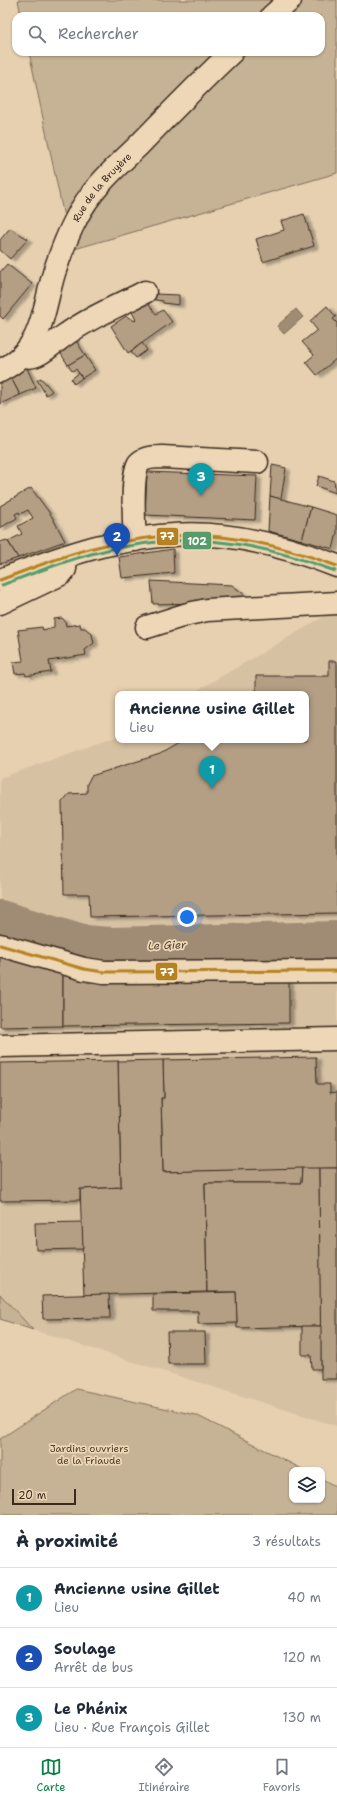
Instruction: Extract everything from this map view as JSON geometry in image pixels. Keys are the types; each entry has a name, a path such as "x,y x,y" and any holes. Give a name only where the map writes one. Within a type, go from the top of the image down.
{"street":[{"path":"276,12 290,0"},
{"name":"Rue de la Bruyère","path":"0,371 11,366 24,355 33,342 41,325 54,272 73,226 94,191 204,78 228,56"},
{"name":"Rue de la Bruyère","path":"24,355 30,357 37,355 73,329 145,292"},
{"path":"135,540 133,516 135,472 138,464 143,460 162,457 257,462"},
{"path":"0,580 100,546 174,535 217,535 265,544 312,556 337,566"},
{"path":"0,603 61,574 67,563 66,557"},
{"path":"147,628 188,614 207,610 337,603"},
{"path":"0,945 84,970 104,972 337,971"},
{"path":"0,1046 337,1039"}],"shaded area":[{"path":"296,309 303,317 284,334 277,326"},
{"path":"337,609 337,1426 33,1330 0,1294 0,778 115,737 115,743 309,743 309,691 196,691"}],"green space":[{"path":"18,0 337,0 337,173 71,250 30,56 325,56 325,12 20,12"},
{"path":"0,1294 33,1330 0,1319"},
{"name":"Jardins ouvriers de la Friaude","path":"76,1389 196,1415 298,1467 289,1467 289,1503 325,1503 325,1481 337,1487 337,1515 0,1515 0,1439"}],"building":[{"path":"304,214 314,246 263,262 256,239 284,230 281,221"},
{"path":"10,228 28,239 10,259 0,250 0,240"},
{"path":"7,264 32,284 3,319 0,316 0,272"},
{"path":"155,294 179,295 179,305 163,303 163,301 155,300"},
{"path":"147,302 156,314 163,310 172,322 128,353 111,326 126,316 135,321 136,320 132,312"},
{"path":"327,306 336,317 333,319 337,323 337,358 317,375 306,362 314,355 302,342 317,330 310,321"},
{"path":"72,334 85,355 68,365 55,344"},
{"path":"142,343 147,350 136,358 131,352"},
{"path":"85,355 95,370 82,378 76,369 72,371 68,365"},
{"path":"26,366 36,388 20,395 9,374"},
{"path":"79,373 82,378 74,384 71,379"},
{"path":"9,374 20,395 0,404 0,378"},
{"path":"41,378 52,391 46,395 37,380"},
{"path":"272,465 286,468 281,499 270,496"},
{"path":"147,472 257,476 255,520 145,515"},
{"path":"319,476 334,481 336,493 316,486"},
{"path":"31,488 51,515 65,541 18,558 8,541 22,534 18,526 33,518 28,510 20,514 19,512 15,514 17,518 0,528 0,506"},
{"path":"270,496 311,507 302,540 268,531"},
{"path":"311,507 337,515 337,533 333,549 302,540"},
{"path":"7,540 18,558 0,564 0,542"},
{"path":"173,549 174,573 122,578 119,557"},
{"path":"151,581 232,585 249,598 249,602 153,604"},
{"path":"62,618 65,621 66,626 80,624 81,628 85,628 92,634 94,643 85,650 86,655 49,661 51,672 26,676 25,673 15,674 13,662 23,661 18,630 42,627 43,630 54,627 54,619"},
{"path":"329,661 337,661 337,913 90,917 89,894 64,894 62,802 69,794 87,793 87,784 91,776 160,754 179,743 309,743 309,691 256,691 256,676 329,676"},
{"path":"0,956 63,974 63,1026 0,1027"},
{"path":"63,974 88,982 289,980 289,1023 63,1026"},
{"path":"316,1057 317,1084 330,1084 330,1093 337,1092 337,1168 163,1172 161,1098 164,1098 163,1060"},
{"path":"163,1060 164,1098 161,1098 163,1172 302,1168 301,1183 205,1183 207,1292 84,1295 80,1189 121,1187 118,1061"},
{"path":"118,1061 121,1187 80,1189 80,1200 0,1201 0,1063"},
{"path":"302,1168 319,1168 321,1326 237,1328 236,1292 207,1292 205,1183 301,1183"},
{"path":"319,1168 337,1168 337,1379 321,1379"},
{"path":"82,1222 83,1249 36,1250 35,1223"},
{"path":"236,1292 237,1323 198,1324 198,1311 153,1311 153,1294"},
{"path":"109,1294 110,1318 43,1319 42,1296"},
{"path":"302,1326 321,1326 321,1369 312,1369 311,1355 302,1355"},
{"path":"167,1332 205,1332 206,1364 168,1364"}],"waterway":[{"name":"Le Gier","path":"0,919 82,944 112,946 337,940"}],"transit line":[{"name":"77","path":"0,580 56,559 89,549 154,537 184,535 214,536 275,546 337,566"},
{"name":"102","path":"2,585 57,564 91,554 155,542 185,540 244,545 274,551 335,571"},
{"name":"77","path":"0,945 84,969 104,972 337,971"}],"place":[{"name":"Le Phénix","path":"201,496"},
{"name":"Soulage","path":"117,556"},
{"name":"Ancienne usine Gillet","path":"212,789"}]}
